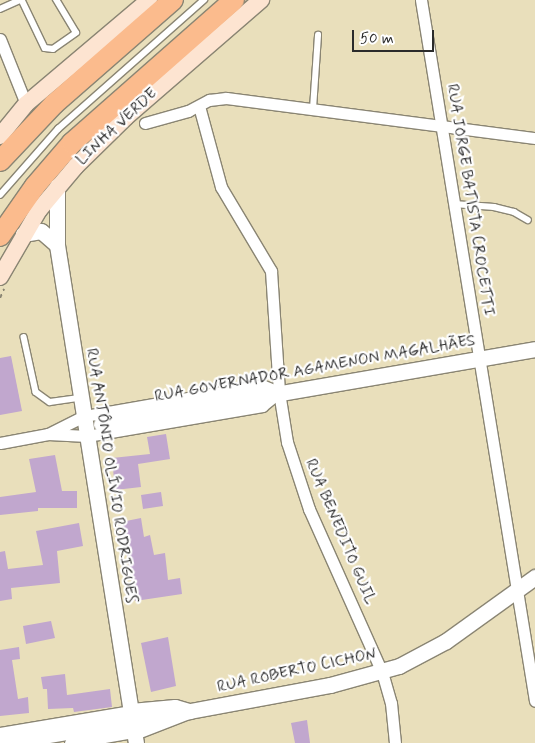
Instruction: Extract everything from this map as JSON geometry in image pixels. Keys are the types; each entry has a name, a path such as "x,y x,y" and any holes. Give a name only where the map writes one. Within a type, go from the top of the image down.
{"highway":[{"path":"0,162 54,104 173,0"},
{"name":"LINHA VERDE","path":"0,236 35,186 72,143 234,0"}],"main road":[{"path":"0,136 26,104 149,0"},
{"name":"LINHA VERDE","path":"0,277 23,234 57,186 126,117 261,0"}],"street":[{"name":"RUA JORGE BATISTA CROCETTI","path":"421,0 535,701"},
{"path":"0,39 26,104"},
{"path":"145,123 226,98 535,138"},
{"name":"RUA BENEDITO GUIL","path":"199,106 221,187 271,271 283,427 303,493 382,672 391,703 396,743"},
{"name":"RUA ANTÔNIO OLÍVIO RODRIGUES","path":"57,186 57,245 131,711"},
{"path":"23,234 41,231 57,245"},
{"name":"RUA GOVERNADOR AGAMENON MAGALHÃES","path":"101,424 535,349"},
{"path":"0,443 48,434 88,436 262,406 279,392 262,385 84,416 48,434"},
{"name":"RUA ROBERTO CICHON","path":"1,743 330,685 382,672 429,652 535,577"},
{"path":"0,733 131,711 175,707 189,711"},
{"name":"RUA ROBERTO CICHON","path":"135,737 189,711"},
{"path":"70,743 135,737"}],"lane":[{"path":"0,9 21,0 44,48 54,49 76,33 56,0"},
{"path":"0,196 58,129 204,0"},
{"path":"313,109 318,35"},
{"path":"454,204 494,207 514,212 528,220"},
{"path":"24,337 36,392 50,402 81,398"}],"building":[{"path":"11,356 22,411 0,415 0,358"},
{"path":"166,434 170,459 138,464 141,487 115,490 112,458 150,454 147,437"},
{"path":"55,455 62,491 77,491 77,508 38,508 38,511 0,515 0,497 36,492 29,459"},
{"path":"161,492 163,506 143,509 141,495"},
{"path":"141,518 144,537 150,535 154,555 165,553 168,580 180,578 182,594 135,601 121,522"},
{"path":"79,523 83,546 57,551 60,583 11,588 12,599 0,601 0,552 5,551 8,569 43,565 36,531"},
{"path":"51,621 55,638 26,644 23,626"},
{"path":"168,637 176,686 151,692 141,643"},
{"path":"19,647 20,659 12,660 18,699 28,697 29,713 0,716 0,650"},
{"path":"65,674 67,695 110,689 112,707 74,712 73,708 48,709 47,689 43,689 41,677"},
{"path":"307,720 310,743 295,743 291,723"}],"tunnel":[{"path":"51,433 101,424"}]}
